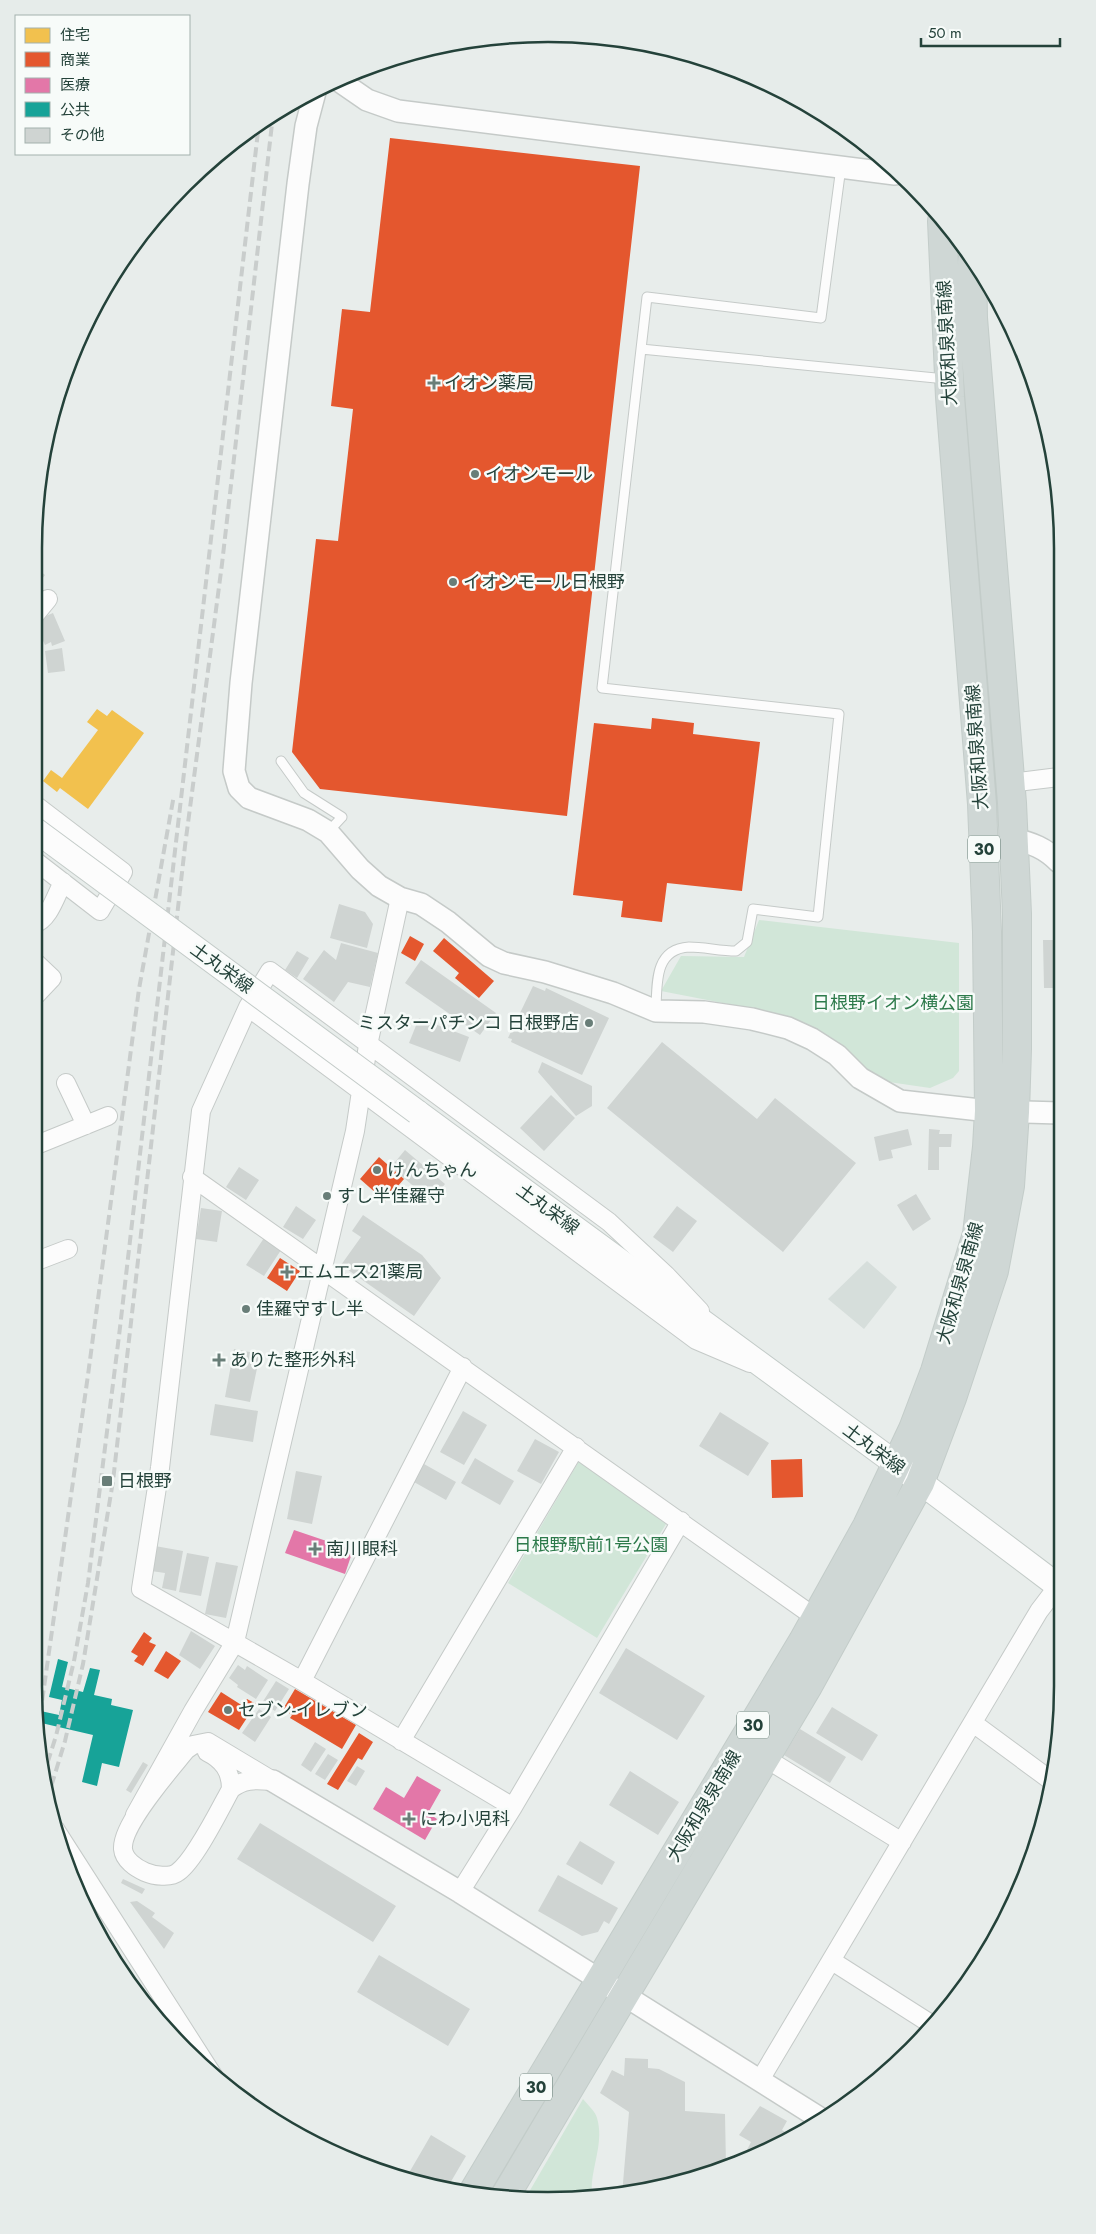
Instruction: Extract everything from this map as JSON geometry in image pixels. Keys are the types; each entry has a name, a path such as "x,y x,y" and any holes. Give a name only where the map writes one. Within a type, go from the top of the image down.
{"main road":[{"name":"大阪和泉泉南線","path":"509,2189 808,1686 920,1483 952,1398 994,1271 1010,1186 987,932 982,804 949,379 942,232"},
{"name":"大阪和泉泉南線","path":"477,2186 816,1618 867,1526 895,1463 913,1429 934,1371 977,1234 988,1147 1002,1112 1017,1049 1017,914 1010,783 973,318 972,274"},
{"name":"土丸栄線","path":"42,835 895,1463 1054,1583"}],"street":[{"path":"346,85 367,100 398,111 886,173"},
{"path":"313,101 306,126 298,184 241,682 234,771 239,788 249,798 302,817 328,832 379,886 400,898 421,904 448,922 489,956 504,964 545,972 613,993 656,1011 704,1012 752,1018 788,1028 812,1039 837,1055 860,1078 900,1101 1002,1112 1054,1113"},
{"path":"42,606 48,598"},
{"path":"1010,783 1054,778"},
{"path":"42,810 123,872 100,911 42,866"},
{"path":"1013,840 1034,843 1049,851 1054,856"},
{"path":"42,918 63,882"},
{"path":"273,1781 251,1779 241,1782 231,1789 191,1858 178,1873 165,1876 150,1874 133,1866 123,1850 125,1834 135,1815 193,1711 235,1642 355,1131 368,1045 400,898"},
{"path":"42,969 52,978 42,989"},
{"path":"513,1807 302,1681 141,1589 161,1458 201,1111 248,1007 270,971 609,1222 666,1274 732,1344"},
{"path":"248,1007 696,1340 714,1350 767,1370"},
{"path":"66,1083 86,1125"},
{"path":"42,1143 108,1116"},
{"path":"192,1177 816,1618"},
{"path":"42,1259 68,1249"},
{"path":"302,1681 463,1367"},
{"path":"401,1741 576,1447"},
{"path":"460,1892 513,1807 681,1521"},
{"path":"760,2080 1039,1611 1054,1594"},
{"path":"973,1723 1045,1776"},
{"path":"135,1815 186,1750 193,1745 208,1742 460,1892 815,2115"},
{"path":"193,1745 213,1755 226,1766 231,1777 231,1789"},
{"path":"765,1758 902,1842"},
{"path":"72,1855 196,2047"},
{"path":"832,1960 926,2021"}],"lane":[{"path":"656,1011 657,979 662,963 670,952 689,947 736,951 747,942 753,909 818,917 839,714 602,688 647,297 821,318 841,167"},
{"path":"641,349 949,379"},
{"path":"281,761 304,793 342,816 328,832"}],"shaded area":[{"path":"867,1261 897,1287 864,1329 828,1299"}],"green space":[{"name":"日根野イオン横公園","path":"759,920 959,943 959,1071 953,1078 930,1088 875,1080 843,1047 784,1015 661,991 681,956 744,957"},
{"name":"日根野駅前１号公園","path":"579,1461 666,1524 597,1638 508,1583"},
{"path":"583,2099 595,2113 599,2128 592,2189 548,2192 530,2191"}],"building: 住宅":[{"path":"97,709 107,716 112,710 144,733 88,809 60,788 57,792 43,781 51,770 62,778 98,730 87,722"}],"building: 商業":[{"name":"イオンモール","path":"390,138 640,166 567,816 320,789 292,752 316,539 338,541 353,409 331,406 342,309 370,312"},
{"path":"652,718 694,723 693,734 760,742 742,891 667,883 662,922 621,917 623,901 573,895 594,723 651,729"},
{"path":"410,936 424,944 415,961 401,953"},
{"path":"444,938 494,981 479,998 455,978 459,973 433,951"},
{"path":"379,1157 404,1179 385,1201 360,1179"},
{"path":"280,1258 300,1271 287,1291 267,1278"},
{"path":"802,1459 803,1497 772,1498 771,1460"},
{"path":"144,1632 152,1638 149,1642 156,1645 143,1666 134,1661 138,1656 131,1652"},
{"path":"166,1651 181,1661 168,1679 154,1671"},
{"path":"295,1689 356,1725 342,1749 290,1718 292,1715 283,1709"},
{"path":"221,1692 243,1706 247,1699 256,1704 239,1730 208,1712"},
{"path":"359,1733 373,1742 362,1760 358,1758 338,1790 327,1784"}],"building: 医療":[{"path":"294,1530 353,1550 345,1574 285,1553"},
{"path":"417,1776 441,1790 428,1813 437,1819 425,1840 373,1809 386,1787 404,1798"}],"building: 公共":[{"path":"58,1659 68,1662 62,1687 83,1692 90,1668 100,1670 94,1695 112,1699 111,1705 133,1710 119,1767 102,1763 97,1786 82,1782 93,1735 44,1724 44,1712 59,1715 62,1700 49,1697"}],"building: その他":[{"path":"53,613 65,641 52,646 51,642 45,645 42,638 42,618"},
{"path":"62,648 65,671 48,673 45,651"},
{"path":"339,904 365,912 373,924 367,948 330,938"},
{"path":"1043,940 1054,940 1054,988 1044,988"},
{"path":"341,943 378,953 370,987 348,982 334,1002 303,979 324,950 336,960"},
{"path":"297,951 309,958 297,978 285,970"},
{"path":"421,960 496,1013 480,1035 405,983"},
{"path":"533,986 545,991 546,988 609,1018 582,1075 511,1042 512,1039 508,1038"},
{"path":"419,1018 469,1037 460,1062 409,1043"},
{"path":"662,1042 757,1119 775,1098 856,1163 783,1252 607,1108"},
{"path":"542,1062 592,1086 592,1106 576,1116 538,1072"},
{"path":"551,1095 575,1118 544,1151 520,1128"},
{"path":"908,1129 912,1145 891,1150 893,1158 879,1161 874,1137"},
{"path":"929,1129 940,1130 939,1134 952,1134 951,1147 939,1147 939,1170 928,1170"},
{"path":"405,1150 445,1184 431,1201 391,1167"},
{"path":"239,1167 259,1180 246,1200 226,1187"},
{"path":"916,1194 931,1219 913,1231 897,1205"},
{"path":"296,1206 316,1220 303,1239 283,1227"},
{"path":"677,1206 697,1221 673,1252 653,1237"},
{"path":"201,1208 222,1211 217,1242 196,1239"},
{"path":"363,1215 422,1255 441,1278 414,1316 341,1265 361,1237 352,1231"},
{"path":"264,1238 281,1250 264,1276 246,1265"},
{"path":"234,1349 260,1354 250,1402 225,1397"},
{"path":"215,1404 258,1411 253,1442 210,1435"},
{"path":"463,1411 487,1425 464,1465 440,1452"},
{"path":"720,1412 769,1443 748,1476 699,1446"},
{"path":"535,1439 559,1452 541,1484 517,1471"},
{"path":"475,1458 514,1481 500,1505 461,1483"},
{"path":"424,1464 456,1482 446,1500 414,1482"},
{"path":"296,1471 322,1476 312,1524 287,1519"},
{"path":"155,1546 183,1551 176,1591 162,1588 165,1573 151,1571"},
{"path":"187,1553 209,1557 201,1596 179,1592"},
{"path":"216,1562 238,1566 226,1618 205,1614"},
{"path":"191,1631 215,1646 200,1669 179,1655"},
{"path":"626,1648 705,1696 677,1740 599,1693"},
{"path":"238,1665 245,1670 247,1666 268,1680 256,1699 237,1687 238,1685 229,1678"},
{"path":"276,1681 289,1689 275,1711 262,1703"},
{"path":"832,1707 878,1735 862,1761 816,1733"},
{"path":"259,1709 271,1717 255,1742 242,1733"},
{"path":"800,1729 846,1757 830,1783 784,1755"},
{"path":"315,1742 326,1749 311,1772 301,1765"},
{"path":"328,1754 338,1760 325,1780 315,1774"},
{"path":"143,1762 148,1765 131,1793 126,1790"},
{"path":"357,1766 365,1771 356,1786 347,1781"},
{"path":"630,1771 679,1802 658,1835 609,1805"},
{"path":"480,1815 484,1818 487,1816 492,1820 485,1829 475,1821"},
{"path":"260,1823 396,1906 373,1942 237,1859"},
{"path":"580,1841 615,1862 602,1885 566,1864"},
{"path":"558,1875 618,1908 609,1924 604,1921 598,1932 582,1936 538,1911"},
{"path":"123,1879 145,1889 142,1894 121,1883"},
{"path":"137,1901 155,1913 152,1917 174,1933 164,1949 130,1902"},
{"path":"379,1955 470,2009 448,2046 357,1992"},
{"path":"625,2058 648,2059 648,2068 659,2069 685,2082 685,2111 725,2114 726,2159 679,2174 623,2186 629,2112 600,2093 612,2070 624,2076"},
{"path":"760,2106 787,2121 782,2130 785,2132 747,2150 751,2142 739,2135"},
{"path":"431,2135 466,2156 451,2182 410,2172"}],"railway":[{"path":"52,1784 65,1741 83,1664 113,1481 185,846 222,564 272,125"},
{"path":"48,1760 74,1661 88,1583 119,1336 258,135"},
{"path":"43,1697 88,1375 139,989 174,795"}],"place":[{"name":"イオン薬局","path":"434,383"},
{"name":"イオンモール","path":"475,474"},
{"name":"イオンモール日根野","path":"453,582"},
{"name":"ミスターパチンコ 日根野店","path":"589,1023"},
{"name":"けんちゃん","path":"377,1170"},
{"name":"すし半佳羅守","path":"327,1196"},
{"name":"エムエス21薬局","path":"287,1272"},
{"name":"佳羅守すし半","path":"246,1309"},
{"name":"ありた整形外科","path":"219,1360"},
{"name":"日根野","path":"107,1481"},
{"name":"南川眼科","path":"315,1549"},
{"name":"セブン-イレブン","path":"228,1710"},
{"name":"にわ小児科","path":"409,1819"}]}
